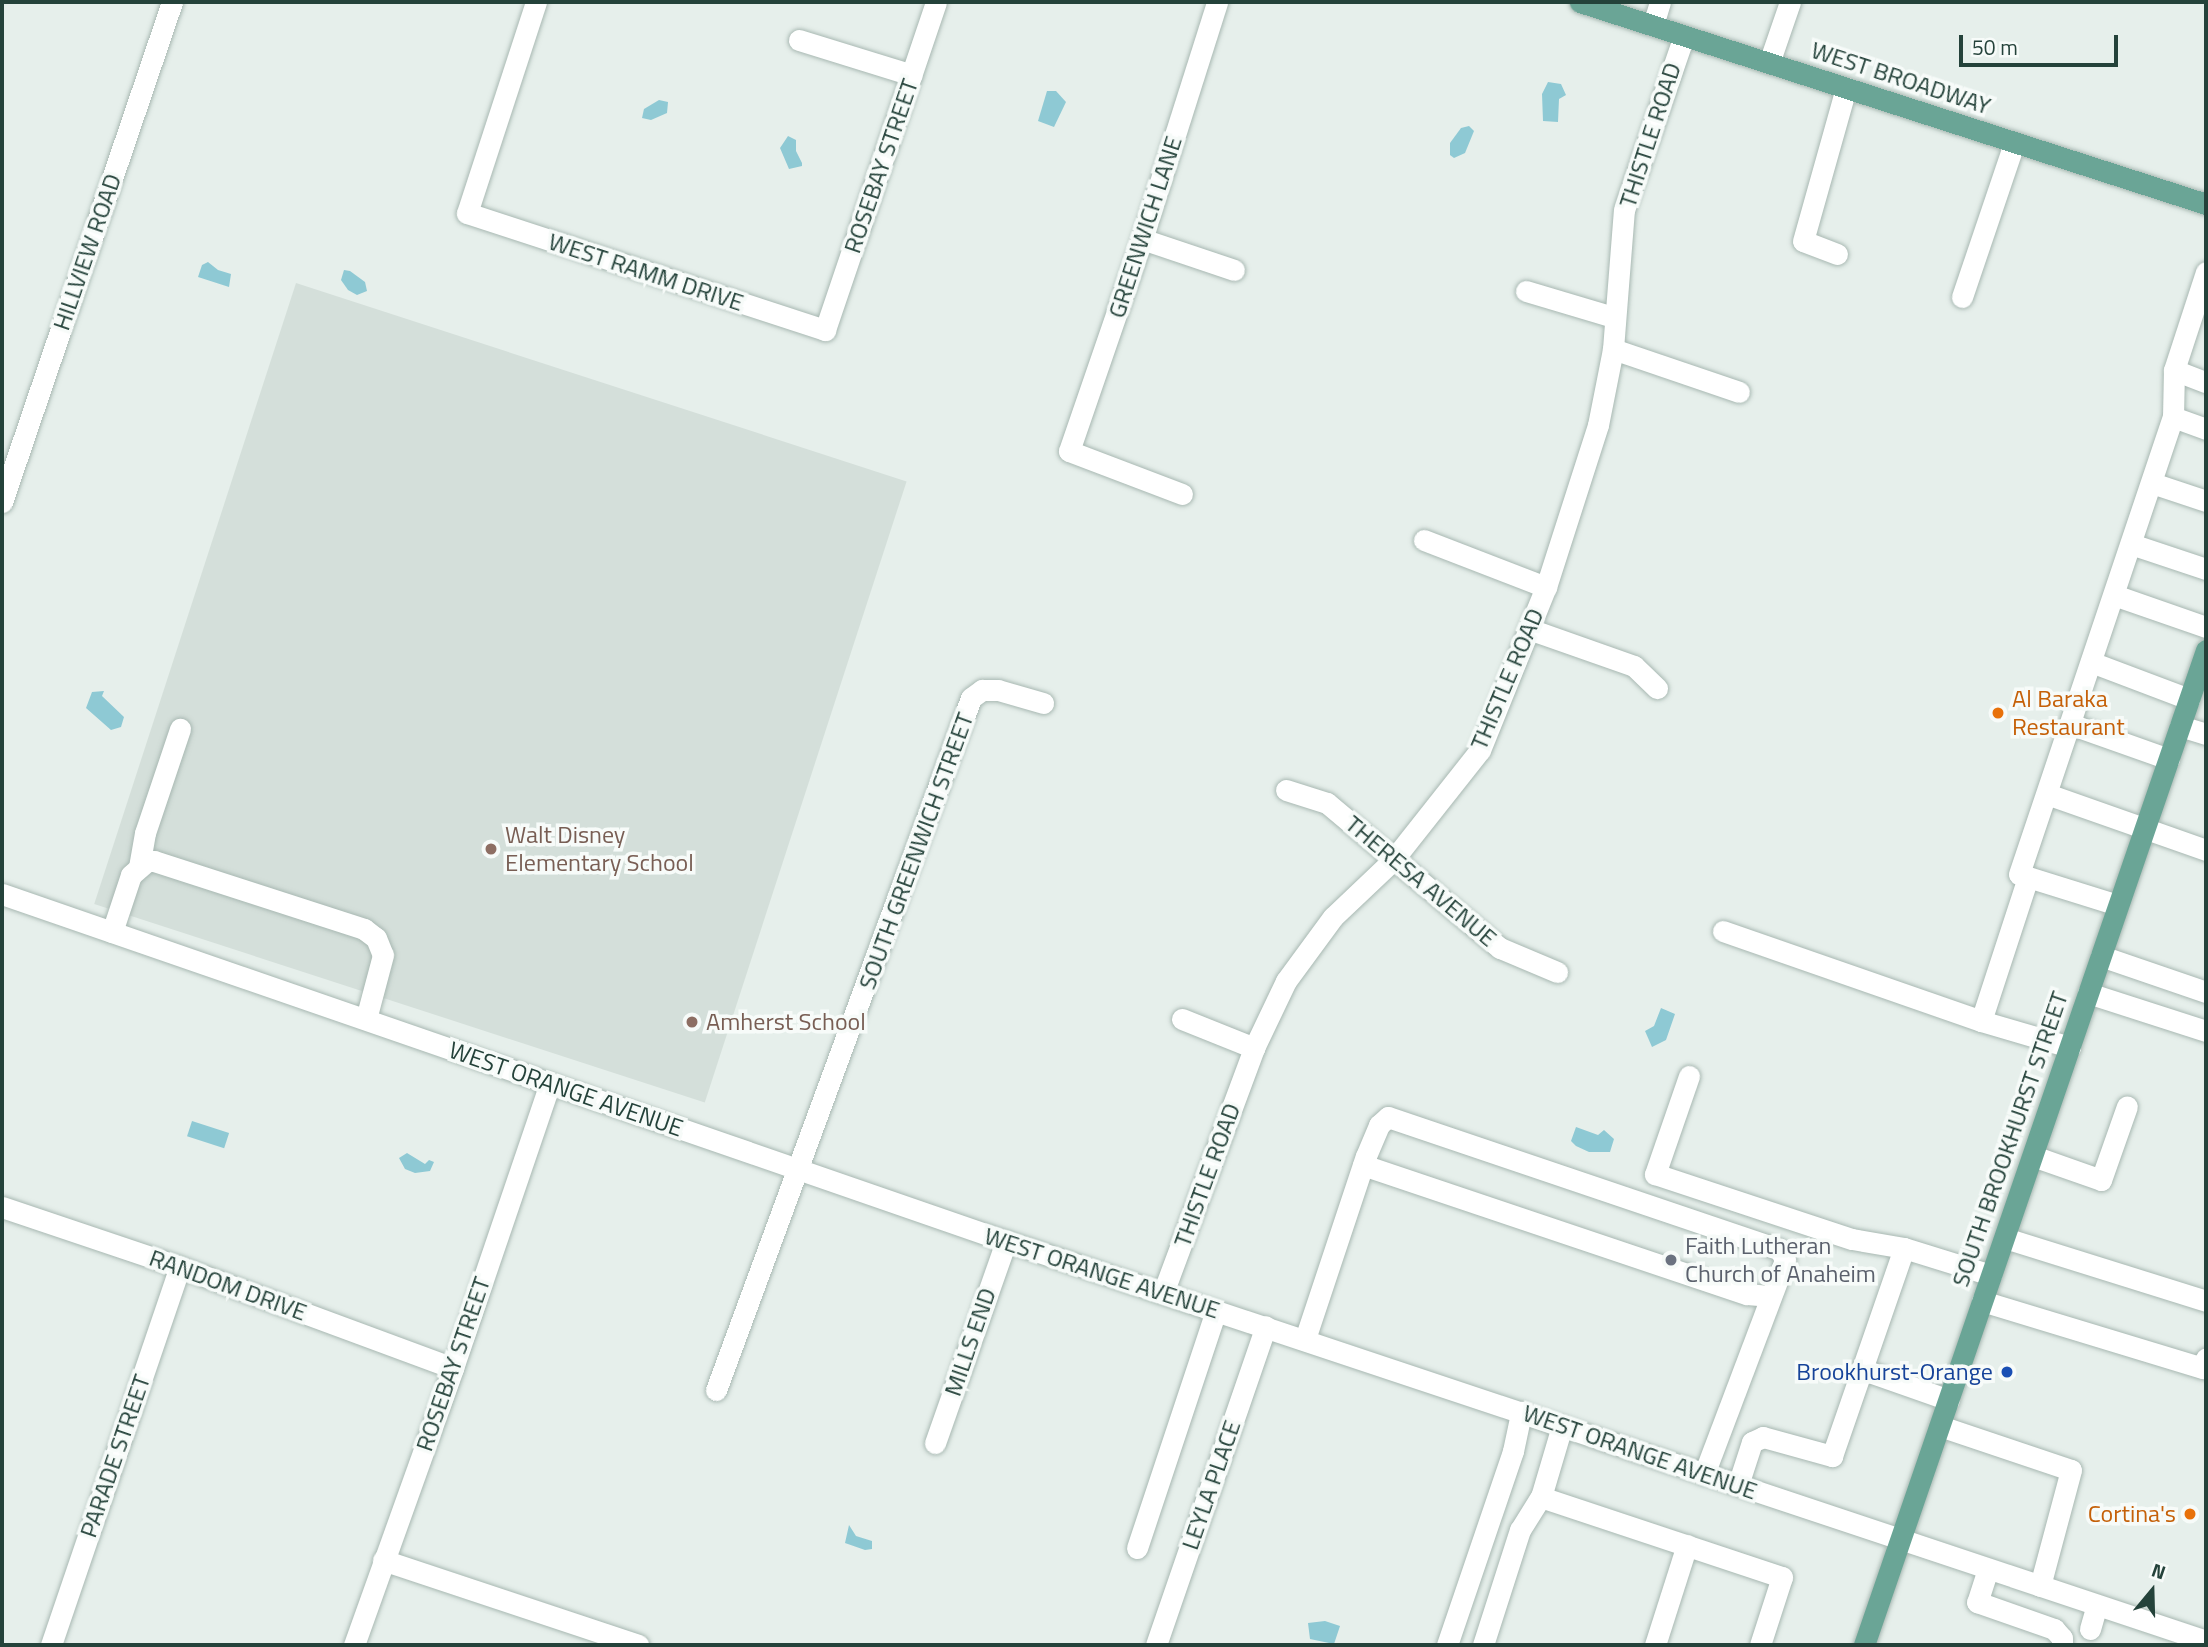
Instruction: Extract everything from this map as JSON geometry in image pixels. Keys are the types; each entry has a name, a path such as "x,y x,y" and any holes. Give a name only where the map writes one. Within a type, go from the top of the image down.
{"main road":[{"name":"WEST BROADWAY","path":"1580,2 2206,204"},
{"name":"SOUTH BROOKHURST STREET","path":"1864,1645 2206,650"}],"street":[{"name":"HILLVIEW ROAD","path":"2,502 173,2"},
{"name":"WEST RAMM DRIVE","path":"537,2 467,213 825,330"},
{"name":"ROSEBAY STREET","path":"825,330 936,2"},
{"name":"GREENWICH LANE","path":"1182,494 1069,451 1142,239 1217,2"},
{"path":"1653,25 1660,2"},
{"path":"1769,63 1790,2"},
{"name":"THISTLE ROAD","path":"1163,1293 1254,1048 1286,981 1333,917 1393,860 1480,750 1546,587 1598,425 1613,349 1613,317 1623,210 1684,36"},
{"path":"799,40 912,75"},
{"path":"1838,254 1803,241 1846,88"},
{"path":"1962,297 2014,143"},
{"path":"1142,239 1234,270"},
{"path":"2118,905 2019,874 2173,417 2174,370 2206,272"},
{"path":"1525,291 1613,317"},
{"path":"1613,349 1739,391"},
{"path":"2174,370 2206,382"},
{"path":"2173,417 2206,429"},
{"path":"2152,483 2206,501"},
{"path":"1424,540 1546,587"},
{"path":"2131,544 2206,569"},
{"path":"2114,595 2206,627"},
{"path":"1529,629 1634,666 1657,688"},
{"path":"2091,662 2189,699"},
{"name":"SOUTH GREENWICH STREET","path":"716,1390 799,1171 971,698 982,690 998,690 1043,703"},
{"path":"2070,724 2169,759"},
{"path":"2180,726 2206,734"},
{"path":"139,867 145,833 180,729"},
{"name":"THERESA AVENUE","path":"1286,790 1327,803 1500,948 1557,972"},
{"path":"2047,794 2206,850"},
{"path":"113,932 131,875 139,867 154,861 364,929 376,938 383,956 366,1019"},
{"path":"1981,1021 2028,877"},
{"name":"WEST ORANGE AVENUE","path":"2,894 799,1171 2206,1641"},
{"path":"1723,932 1981,1021 2070,1047"},
{"path":"2101,956 2206,992"},
{"path":"2088,993 2206,1031"},
{"path":"1182,1019 1254,1048"},
{"path":"1689,1076 1655,1174 1852,1238 1904,1248 1991,1275"},
{"name":"ROSEBAY STREET","path":"354,1645 453,1368 550,1083"},
{"path":"2033,1156 2101,1180 2127,1106"},
{"path":"1305,1339 1363,1166 1379,1125 1388,1117 1780,1250 1785,1260 1704,1474"},
{"path":"1363,1166 1735,1290 1771,1296"},
{"name":"RANDOM DRIVE","path":"2,1207 180,1267 453,1368"},
{"path":"2004,1238 2206,1301"},
{"name":"MILLS END","path":"935,1443 1006,1241"},
{"path":"1738,1485 1752,1441 1763,1437 1832,1456 1904,1248"},
{"name":"PARADE STREET","path":"51,1645 180,1267"},
{"path":"1982,1301 2203,1368 2206,1358"},
{"path":"1137,1548 1216,1311"},
{"name":"LEYLA PLACE","path":"1156,1645 1266,1326"},
{"path":"1861,1369 1949,1399"},
{"path":"1447,1645 1513,1451 1521,1412"},
{"path":"1483,1645 1520,1531 1541,1497 1562,1426"},
{"path":"1940,1426 2071,1470 2040,1586"},
{"path":"1541,1497 1782,1577 1760,1645"},
{"path":"1655,1645 1686,1545"},
{"path":"383,1560 638,1645"},
{"path":"1988,1569 1977,1602 2054,1629 2062,1638 2062,1645"},
{"path":"2090,1629 2097,1605"}],"shaded area":[{"path":"296,283 907,481 705,1102 94,904"}],"water":[{"path":"1548,82 1561,84 1566,95 1559,99 1558,122 1543,121 1542,94"},
{"path":"1047,91 1056,91 1066,102 1054,127 1038,121"},
{"path":"659,100 668,102 667,113 651,120 642,118 644,109"},
{"path":"1469,126 1474,131 1465,153 1454,158 1450,155 1450,143 1461,128"},
{"path":"788,136 796,140 796,151 802,166 789,169 780,148"},
{"path":"208,262 218,270 231,274 229,287 198,277 202,265"},
{"path":"344,270 350,271 365,282 367,291 357,295 348,290 341,280"},
{"path":"104,691 102,696 124,717 121,727 111,730 86,708 92,692"},
{"path":"1661,1008 1675,1014 1666,1040 1652,1047 1645,1031 1654,1026"},
{"path":"192,1121 229,1133 224,1148 187,1136"},
{"path":"1576,1127 1598,1135 1604,1130 1614,1139 1610,1152 1589,1152 1576,1146 1571,1141"},
{"path":"407,1153 425,1164 429,1160 434,1162 430,1171 415,1173 405,1169 399,1158"},
{"path":"849,1525 856,1536 872,1541 872,1549 865,1550 845,1543"},
{"path":"1325,1621 1340,1626 1334,1644 1310,1639 1308,1623"}],"place":[{"name":"Al Baraka Restaurant","path":"1998,713"},
{"name":"Walt Disney Elementary School","path":"491,849"},
{"name":"Amherst School","path":"692,1022"},
{"name":"Faith Lutheran Church of Anaheim","path":"1671,1260"},
{"name":"Brookhurst-Orange","path":"2007,1372"},
{"name":"Cortina's","path":"2190,1514"}]}
